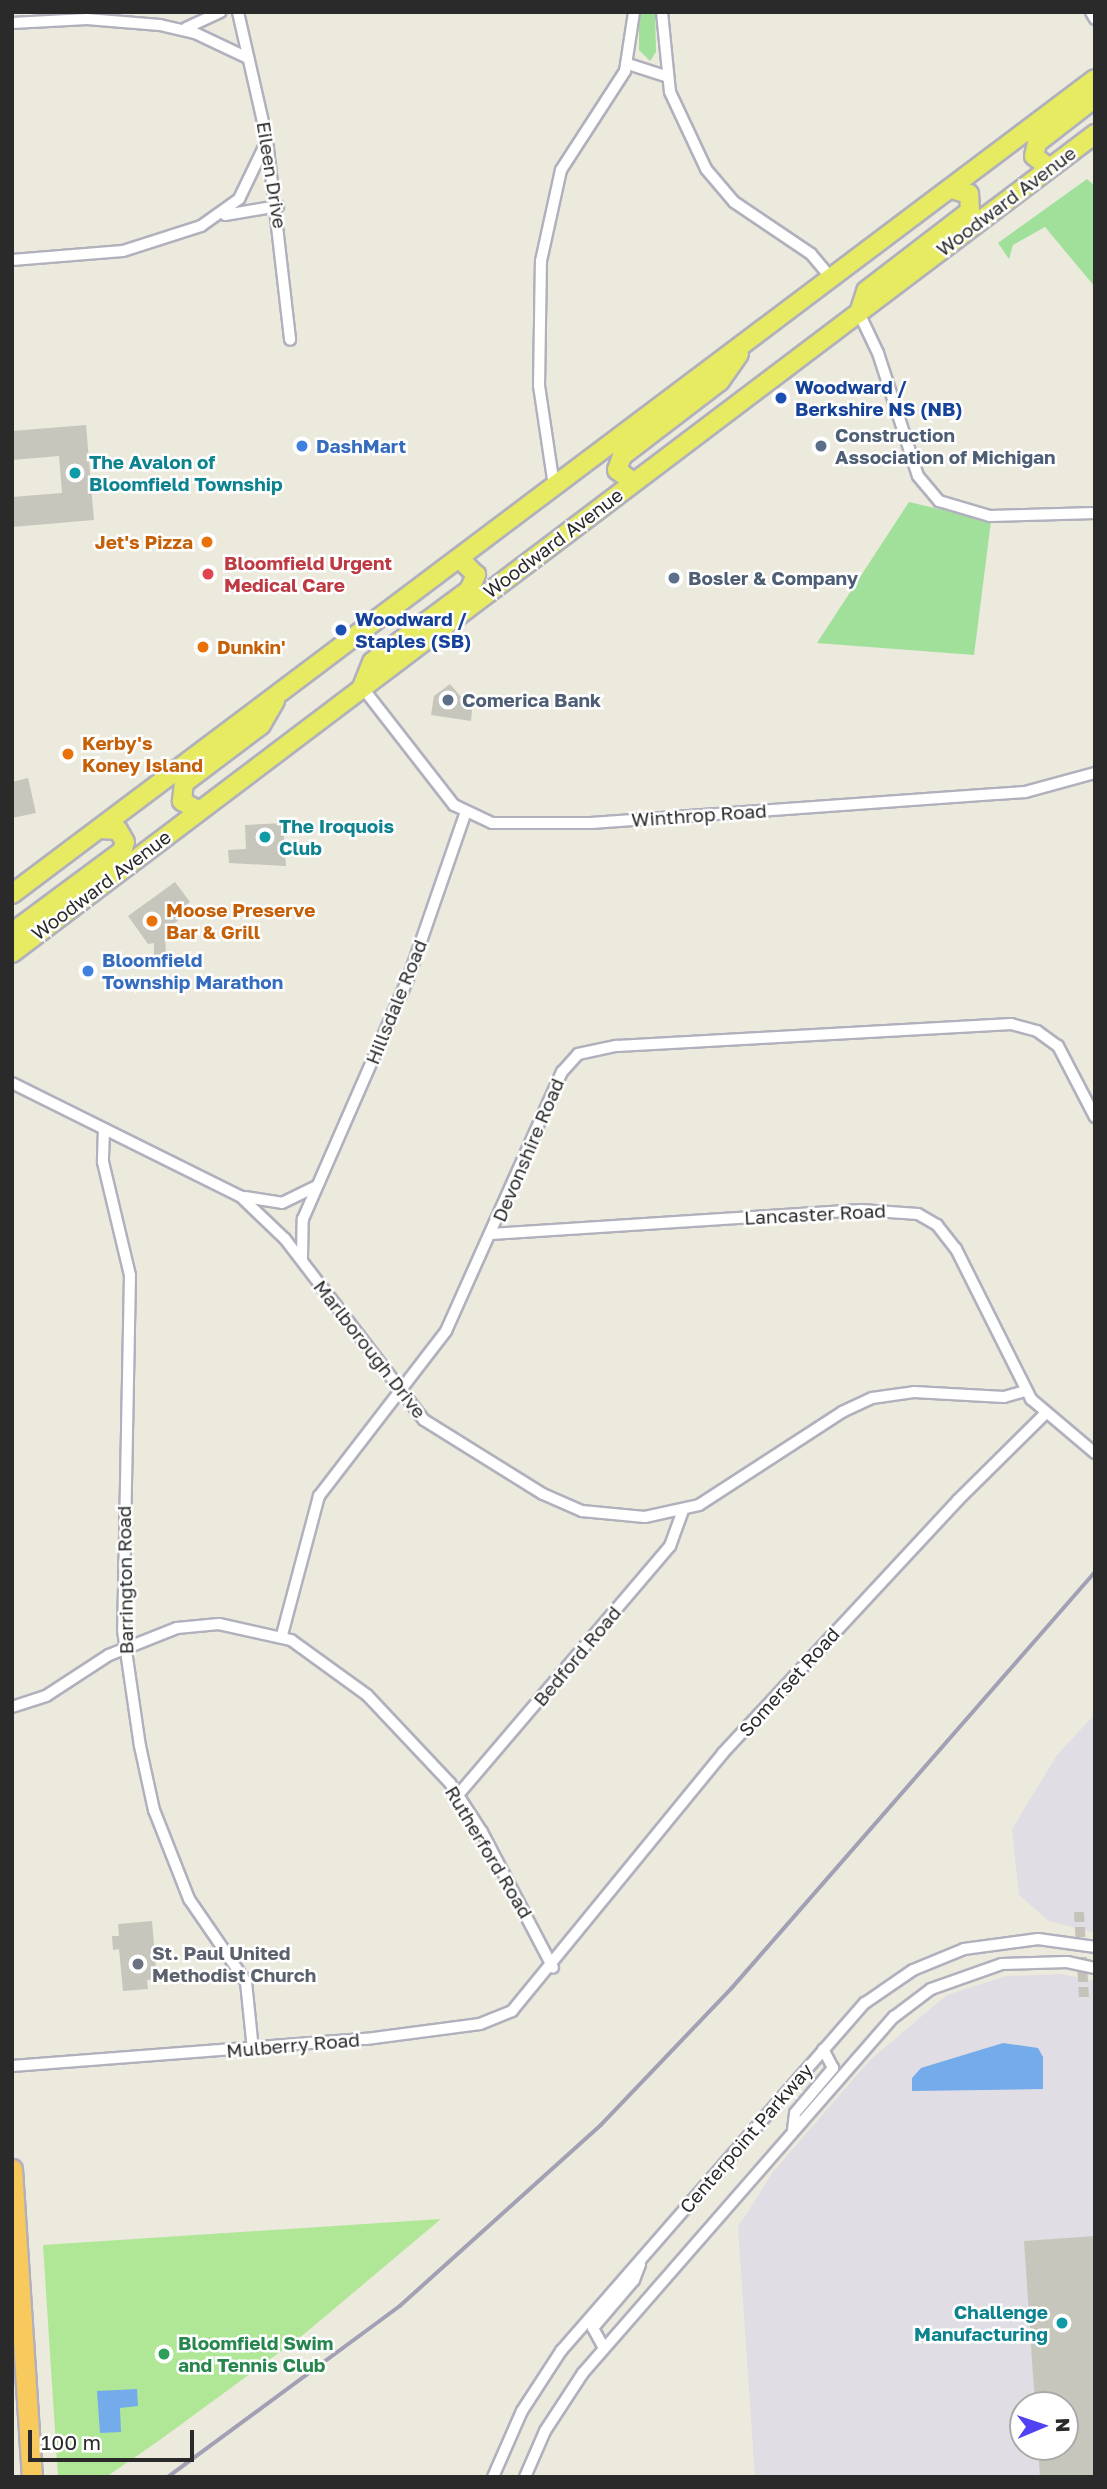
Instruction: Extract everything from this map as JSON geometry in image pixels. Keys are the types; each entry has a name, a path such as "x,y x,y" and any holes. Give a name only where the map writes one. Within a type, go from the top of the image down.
{"highway":[{"path":"12,2169 32,2477"}],"main road":[{"path":"12,894 1095,79"},
{"path":"1049,168 1034,156 1037,143 1095,98"},
{"name":"Woodward Avenue","path":"12,953 1095,134"},
{"path":"859,313 866,291 970,211 969,194 951,189"},
{"path":"633,482 617,470 622,456 720,381 749,340"},
{"path":"362,687 372,662 469,590 476,575 459,558"},
{"path":"199,811 182,801 184,783 261,725 280,692"},
{"path":"12,941 20,926 122,851 125,842 118,830 99,829"}],"street":[{"path":"30,12 46,20"},
{"path":"12,23 46,20 181,28 202,24 221,12"},
{"name":"Eileen Drive","path":"237,12 267,140 278,206 290,340"},
{"path":"554,486 543,440 537,331 547,227 565,161 628,64 634,12"},
{"path":"662,12 666,76 680,116 714,178 752,217 811,254 832,279"},
{"path":"1091,12 1095,19"},
{"path":"181,28 248,58"},
{"path":"628,64 666,76"},
{"path":"218,217 245,191 267,140"},
{"path":"12,260 130,249 218,217 278,206"},
{"path":"859,313 878,352 918,475 939,501 981,515 1095,513"},
{"path":"362,687 466,814"},
{"name":"Winthrop Road","path":"466,814 509,824 591,823 1025,792 1095,772"},
{"name":"Hillsdale Road","path":"303,1263 299,1236 317,1185 408,979 466,814"},
{"name":"Devonshire Road","path":"282,1635 319,1496 446,1331 565,1067 578,1054 602,1047 1011,1024 1038,1031 1058,1046 1095,1117"},
{"name":"Marlborough Drive","path":"12,1083 240,1196 303,1263 400,1392 448,1439 566,1505 615,1517 683,1511 715,1498 842,1412 872,1398 914,1392 1004,1397 1025,1391"},
{"name":"Barrington Road","path":"104,1129 103,1162 126,1242 131,1291 124,1436 125,1647 144,1770 158,1823 189,1899 242,1973 253,2050"},
{"path":"240,1196 282,1203 317,1185"},
{"name":"Lancaster Road","path":"491,1234 861,1210 918,1214 937,1225 956,1249 1025,1391 1045,1414 1095,1453"},
{"name":"Somerset Road","path":"552,1968 723,1754 1045,1414"},
{"name":"Bedford Road","path":"458,1795 670,1546 683,1511"},
{"name":"Rutherford Road","path":"12,1707 46,1696 125,1647 204,1624 282,1635 367,1695 458,1795 552,1968"},
{"name":"Centerpoint Parkway","path":"493,2477 541,2379 643,2255 823,2049 873,1997 940,1957 1009,1940 1095,1947"},
{"name":"Centerpoint Parkway","path":"525,2477 557,2410 604,2348 875,2035 931,1989 1002,1964 1067,1962 1095,1968"},
{"name":"Mulberry Road","path":"12,2066 253,2050 489,2022 519,2006 552,1968"},
{"path":"793,2130 795,2113 833,2068 823,2049"},
{"path":"604,2348 593,2328 634,2280 643,2255"}],"shaded area":[{"path":"1095,1714 1095,1933 1049,1921 1019,1895 1012,1829 1057,1755"},
{"path":"1062,1974 1095,1981 1095,2477 755,2477 738,2227 773,2172 870,2060 947,1995 1006,1976"}],"green space":[{"path":"639,12 655,12 656,52 650,61 639,50"},
{"path":"1087,179 1095,186 1095,287 1045,227 1013,245 1009,259 998,243"},
{"path":"909,502 991,521 974,655 817,643"},
{"name":"Bloomfield Swim and Tennis Club","path":"441,2219 303,2335 106,2477 58,2477 43,2245"}],"water":[{"path":"1003,2043 1038,2048 1043,2057 1043,2089 912,2091 912,2078 921,2068"},
{"path":"137,2389 138,2406 120,2408 121,2432 100,2433 97,2391"}],"building":[{"name":"The Avalon of Bloomfield Township","path":"86,425 94,520 12,527 12,497 62,493 59,456 12,460 12,431"},
{"name":"Comerica Bank","path":"450,684 472,710 471,721 431,715 434,696"},
{"path":"28,778 36,813 12,818 12,782"},
{"name":"The Iroquois Club","path":"283,823 286,866 229,863 228,850 246,849 245,825"},
{"name":"Moose Preserve Bar & Grill","path":"175,882 190,902 183,908 187,913 165,931 166,956 154,957 154,943 148,944 128,916"},
{"name":"St. Paul United Methodist Church","path":"152,1921 157,1979 147,1980 148,1989 123,1991 119,1949 113,1950 112,1936 119,1936 118,1924"},
{"name":"Challenge Manufacturing","path":"1095,2236 1095,2477 1040,2477 1039,2461 1079,2461 1079,2391 1034,2391 1024,2241"}],"tunnel":[{"path":"1079,1912 1084,1999"}],"railway":[{"path":"168,2477 400,2306 601,2125 731,1989 1095,1572"}],"place":[{"name":"Woodward / Berkshire NS (NB)","path":"781,398"},
{"name":"DashMart","path":"302,446"},
{"name":"Construction Association of Michigan","path":"821,446"},
{"name":"The Avalon of Bloomfield Township","path":"75,473"},
{"name":"Jet's Pizza","path":"207,542"},
{"name":"Bloomfield Urgent Medical Care","path":"208,574"},
{"name":"Bosler & Company","path":"674,578"},
{"name":"Woodward / Staples (SB)","path":"341,630"},
{"name":"Dunkin'","path":"203,647"},
{"name":"Comerica Bank","path":"448,700"},
{"name":"Kerby's Koney Island","path":"68,754"},
{"name":"The Iroquois Club","path":"265,837"},
{"name":"Moose Preserve Bar & Grill","path":"152,921"},
{"name":"Bloomfield Township Marathon","path":"88,971"},
{"name":"St. Paul United Methodist Church","path":"138,1964"},
{"name":"Challenge Manufacturing","path":"1062,2323"},
{"name":"Bloomfield Swim and Tennis Club","path":"164,2354"}]}
